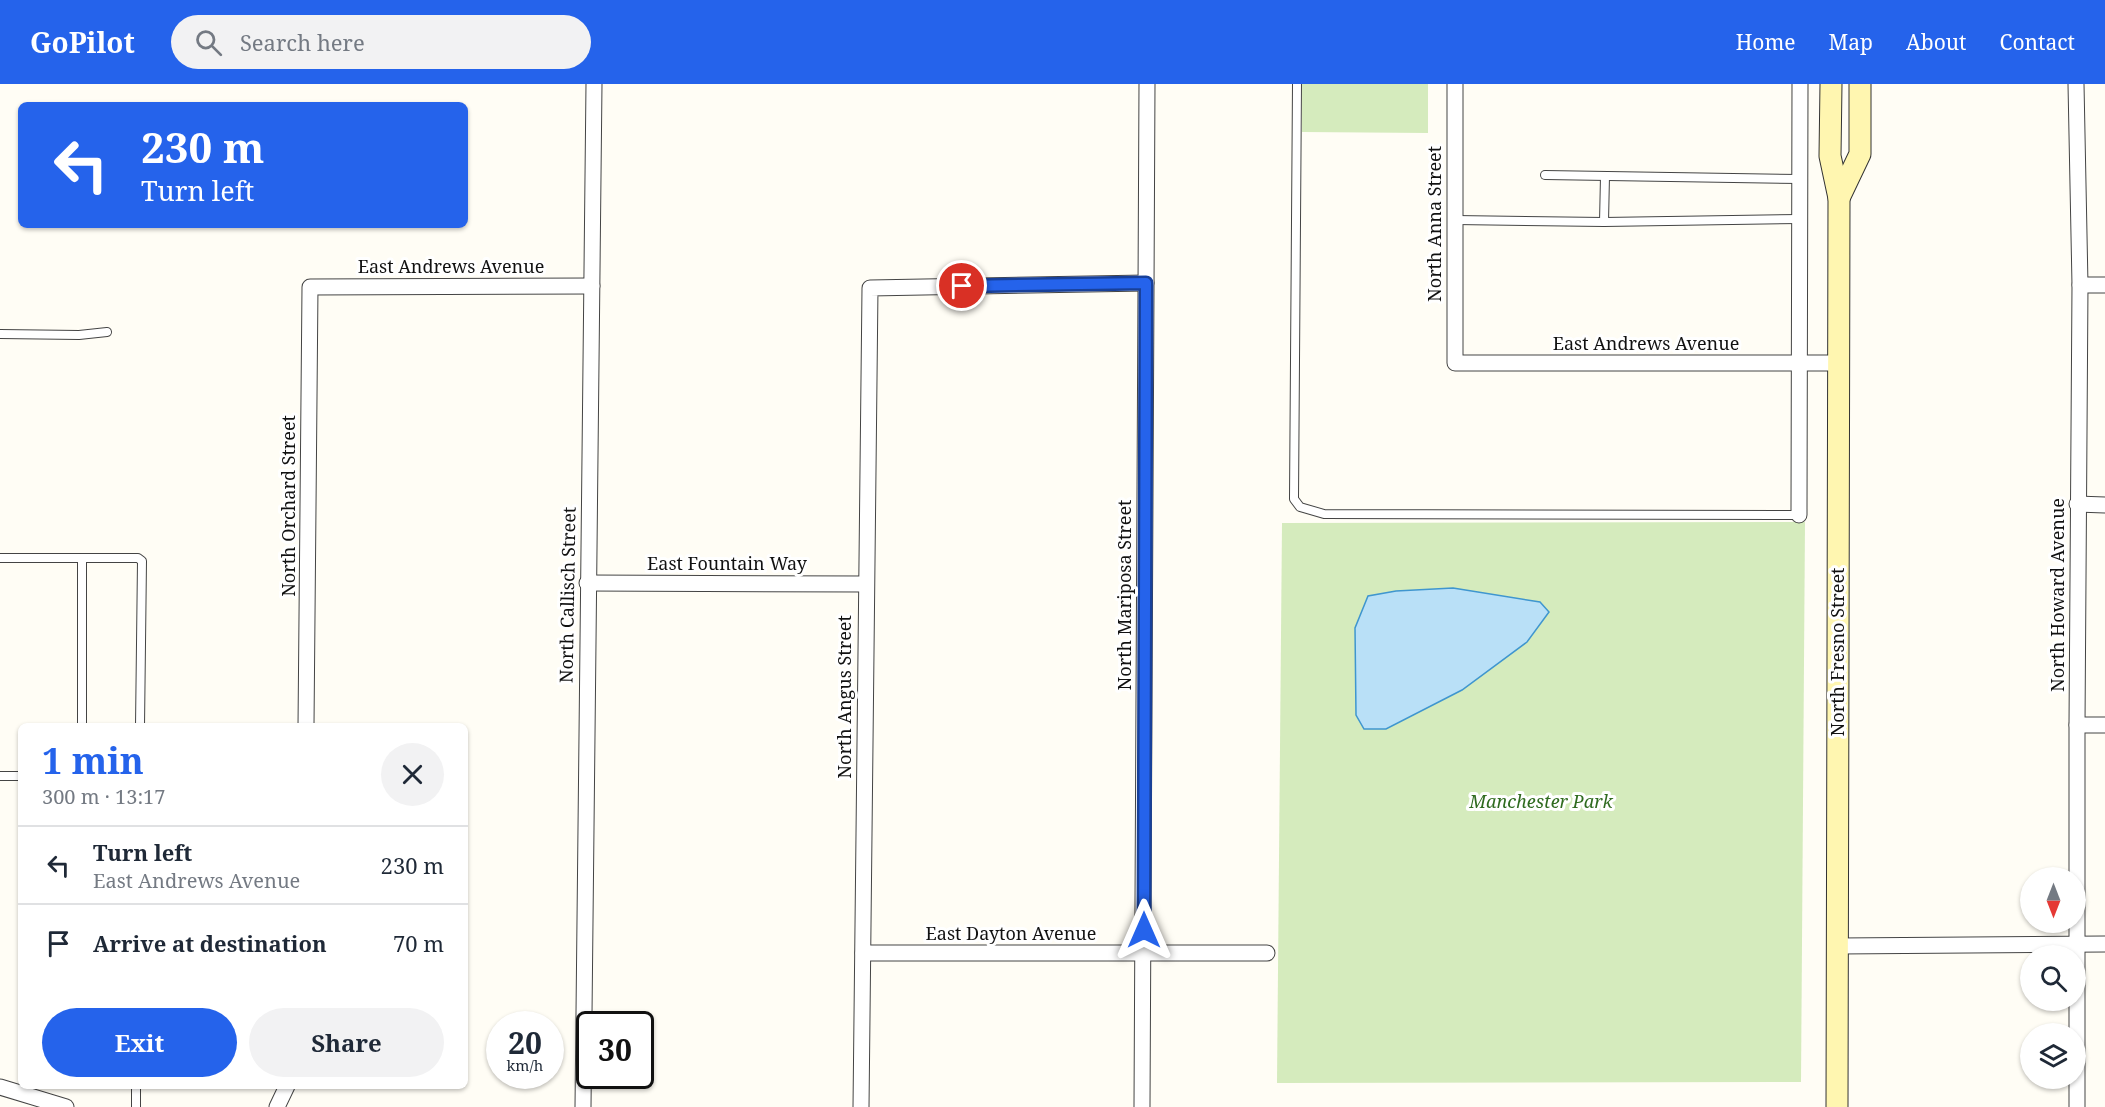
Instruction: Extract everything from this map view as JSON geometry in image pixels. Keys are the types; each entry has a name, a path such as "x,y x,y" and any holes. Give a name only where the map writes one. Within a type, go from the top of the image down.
{"main road":[{"name":"North Fresno Street","path":"1831,84 1830,156 1839,198 1837,1107"},
{"name":"North Fresno Street","path":"1839,198 1860,154 1860,84"}],"street":[{"name":"North Callisch Street","path":"583,1107 594,84"},
{"name":"North Mariposa Street","path":"1142,1107 1147,84"},
{"name":"North Anna Street","path":"1455,84 1455,363"},
{"path":"1799,514 1800,84"},
{"name":"North Howard Avenue","path":"2076,84 2080,285 2077,1107"},
{"name":"North Angus Street","path":"861,1107 870,288 1146,283"},
{"path":"2080,285 2105,285"},
{"name":"East Andrews Avenue","path":"310,287 592,286"},
{"name":"North Orchard Street","path":"306,723 310,287"},
{"name":"East Andrews Avenue","path":"1455,363 1837,363"},
{"path":"2078,504 2105,505"},
{"name":"East Fountain Way","path":"588,583 866,584"},
{"path":"2077,725 2105,725"},
{"path":"1839,946 2105,944"},
{"name":"East Dayton Avenue","path":"863,953 1267,953"},
{"path":"0,1087 66,1107"},
{"path":"277,1107 286,1089"}],"lane":[{"path":"1297,84 1294,499 1300,507 1324,514 1799,514"},
{"path":"1545,175 1800,179"},
{"path":"1604,222 1605,176"},
{"path":"1455,220 1604,222 1800,219"},
{"path":"0,334 79,335 107,332"},
{"path":"0,558 138,558 142,561 140,723"},
{"path":"82,558 82,723"},
{"path":"0,776 18,776"},
{"path":"136,1089 136,1107"}],"green space":[{"path":"1302,84 1428,84 1428,133 1302,132"},
{"name":"Manchester Park","path":"1805,522 1801,1082 1277,1083 1282,523"}],"water":[{"path":"1453,588 1540,602 1549,612 1527,642 1462,690 1386,729 1364,729 1356,715 1355,628 1368,596 1396,591"}],"route":[{"path":"962,286 1146,283 1144,930"}]}
